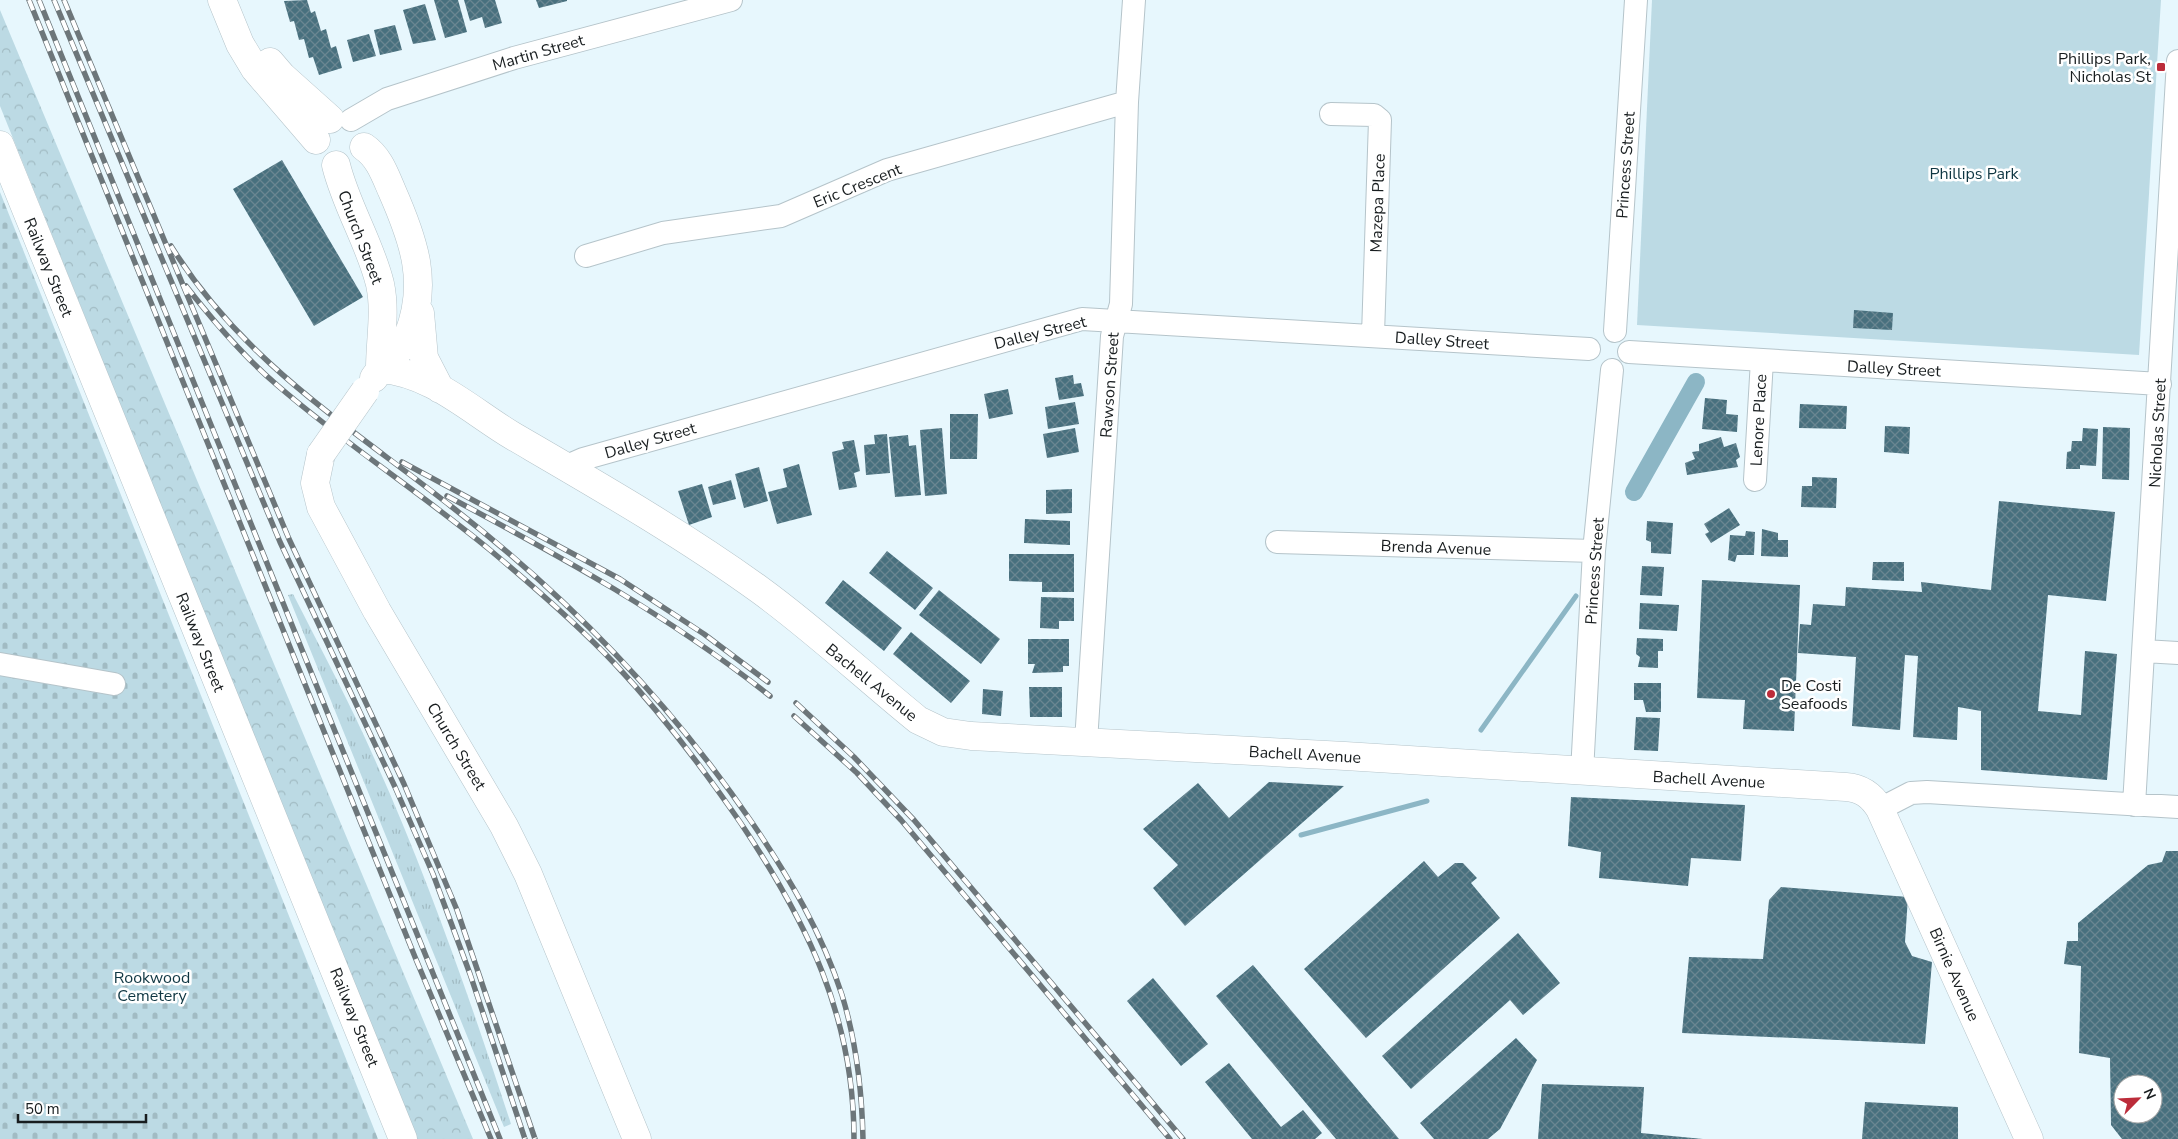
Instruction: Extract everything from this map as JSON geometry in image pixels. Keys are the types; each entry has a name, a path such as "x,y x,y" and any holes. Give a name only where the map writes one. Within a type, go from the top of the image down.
{"main road":[{"path":"222,0 240,44 254,69 333,126 362,131 364,146 354,162 336,165 322,158 318,152 333,126"},
{"path":"231,0 273,66 333,126"},
{"name":"Railway Street","path":"0,145 403,1139"},
{"name":"Church Street","path":"364,146 376,158 400,210 413,241 419,274 408,336 395,357 380,368 366,392 321,454 315,483 321,508 360,581 504,826 528,874 638,1139"},
{"name":"Church Street","path":"336,165 380,283 383,314 380,368"},
{"path":"419,274 422,350 428,370 440,389"},
{"name":"Bachell Avenue","path":"380,368 400,370 440,389 513,436 567,466 762,592 918,720 957,735 1852,788 1869,795 1880,809"},
{"name":"Bachell Avenue","path":"380,368 393,384 461,418 513,436"},
{"name":"Birnie Avenue","path":"1880,809 2029,1139"}],"street":[{"name":"Martin Street","path":"333,126 387,99 514,58 729,0"},
{"name":"Rawson Street","path":"1086,742 1112,336 1115,319 1121,304 1127,102 1134,0"},
{"name":"Princess Street","path":"1614,331 1636,0"},
{"name":"Nicholas Street","path":"2134,805 2144,651 2166,390 2178,61"},
{"name":"Eric Crescent","path":"586,256 664,233 781,216 887,170 1127,102"},
{"name":"Mazepa Place","path":"1331,114 1374,115 1380,120 1373,335"},
{"name":"Dalley Street","path":"567,466 593,456 1082,319 1115,319 1589,349"},
{"path":"1614,331 1625,339 1629,352 1624,364 1612,370 1606,370 1595,365 1589,355 1589,349 1593,338 1598,334 1614,331"},
{"name":"Dalley Street","path":"1629,352 2166,390"},
{"name":"Lenore Place","path":"1755,480 1762,360"},
{"name":"Princess Street","path":"1582,772 1594,551 1612,370"},
{"name":"Brenda Avenue","path":"1277,542 1594,551"},
{"path":"2144,651 2178,653"},
{"path":"0,664 114,684"},
{"path":"1880,809 1912,793 1927,792 2178,807"}],"green space":[{"name":"Phillips Park","path":"1652,0 2161,0 2139,355 1637,325"},
{"path":"0,10 473,1139 416,1139 0,106"},
{"name":"Rookwood Cemetery","path":"0,192 378,1139 0,1139"},
{"path":"293,594 365,739 431,895 511,1124 504,1127 288,595"}],"building":[{"path":"307,0 311,13 315,11 321,31 326,29 331,48 336,46 342,68 319,75 313,57 309,58 304,39 299,40 294,21 290,22 284,1"},
{"path":"434,0 458,0 467,32 445,38"},
{"path":"464,0 495,0 502,23 485,28 482,17 470,21"},
{"path":"536,0 567,0 567,1 539,8"},
{"path":"425,4 436,40 413,44 403,10"},
{"path":"395,25 402,50 380,55 374,30"},
{"path":"369,34 376,56 353,62 347,40"},
{"path":"282,160 363,297 314,326 233,189"},
{"path":"1854,310 1893,313 1892,330 1853,328"},
{"path":"1073,375 1074,384 1081,383 1084,396 1059,400 1055,378"},
{"path":"1008,389 1013,414 989,419 984,394"},
{"path":"1705,398 1727,400 1726,414 1738,415 1737,432 1702,429"},
{"path":"1075,402 1079,424 1048,429 1045,407"},
{"path":"1800,404 1847,406 1846,429 1799,428"},
{"path":"950,414 978,414 977,459 950,459"},
{"path":"1885,426 1910,427 1909,454 1884,452"},
{"path":"2103,427 2130,428 2129,480 2102,479"},
{"path":"942,428 947,494 925,496 920,430"},
{"path":"1075,428 1079,452 1047,458 1043,434"},
{"path":"2083,428 2098,429 2096,466 2080,465 2080,469 2066,469 2067,452 2071,451 2072,441 2082,441"},
{"path":"887,434 890,473 866,475 864,445 875,444 874,435"},
{"path":"908,435 909,446 916,445 921,495 895,497 889,437"},
{"path":"1721,437 1724,447 1736,443 1740,457 1736,460 1738,467 1687,475 1685,463 1695,459 1692,452 1699,451 1699,444"},
{"path":"854,440 860,471 854,473 857,487 839,490 832,452 844,449 842,442"},
{"path":"799,464 812,515 777,524 768,492 787,487 783,469"},
{"path":"759,467 768,501 744,508 735,474"},
{"path":"1812,477 1837,478 1836,508 1801,507 1802,486 1812,486"},
{"path":"731,480 736,499 713,505 708,487"},
{"path":"702,484 712,517 689,525 678,491"},
{"path":"1072,489 1072,513 1046,514 1046,490"},
{"path":"1999,501 2115,512 2106,601 2048,595 2038,711 2081,715 2085,651 2117,654 2107,780 1981,770 1981,711 1958,707 1957,740 1913,737 1918,656 1905,655 1900,730 1852,726 1856,657 1798,653 1800,624 1811,625 1813,604 1845,606 1846,587 1922,592 1921,582 1991,590"},
{"path":"1729,508 1740,525 1711,543 1705,534 1709,532 1704,524"},
{"path":"1025,519 1070,521 1070,545 1024,543"},
{"path":"1647,521 1673,523 1671,554 1651,553 1651,542 1646,540"},
{"path":"1762,529 1778,533 1778,540 1788,540 1788,557 1761,556"},
{"path":"1746,531 1755,532 1754,555 1737,555 1735,562 1728,560 1730,535 1745,536"},
{"path":"887,551 933,588 915,610 869,573"},
{"path":"1009,554 1074,554 1074,592 1042,592 1042,582 1009,581"},
{"path":"1873,562 1904,562 1904,581 1872,580"},
{"path":"1642,566 1664,567 1662,596 1640,595"},
{"path":"843,580 902,628 884,651 825,603"},
{"path":"1702,580 1800,585 1794,731 1743,729 1745,700 1697,698"},
{"path":"939,590 1000,639 981,664 919,615"},
{"path":"1041,597 1074,598 1074,621 1059,621 1059,629 1040,628"},
{"path":"1640,603 1679,605 1677,631 1639,629"},
{"path":"911,632 970,681 951,703 893,654"},
{"path":"1637,638 1663,639 1663,651 1658,651 1658,668 1638,667 1640,657 1636,654"},
{"path":"1028,639 1069,639 1069,666 1063,666 1063,672 1032,673 1035,664 1028,664"},
{"path":"1634,683 1661,683 1661,712 1646,712 1643,700 1634,700"},
{"path":"1029,687 1062,687 1062,717 1030,717"},
{"path":"983,689 1003,691 1001,716 982,714"},
{"path":"1636,717 1660,718 1658,751 1634,750"},
{"path":"1269,782 1344,786 1185,926 1153,888 1178,865 1143,829 1198,783 1229,818"},
{"path":"1571,797 1745,805 1741,861 1691,858 1688,886 1599,878 1601,852 1568,846"},
{"path":"2166,851 2178,851 2178,1139 2122,1139 2111,1125 2110,1058 2079,1053 2081,966 2064,964 2067,941 2078,941 2078,923 2148,865 2162,862"},
{"path":"1424,861 1438,877 1455,863 1463,863 1477,878 1471,883 1500,918 1366,1038 1304,969"},
{"path":"1781,887 1908,897 1905,942 1912,956 1932,962 1925,1044 1682,1033 1689,957 1763,959 1769,900"},
{"path":"1518,933 1560,983 1523,1015 1510,1000 1411,1089 1382,1056"},
{"path":"1253,965 1399,1139 1336,1139 1216,996"},
{"path":"1153,978 1208,1044 1181,1066 1127,1001"},
{"path":"1516,1038 1537,1060 1500,1129 1488,1139 1434,1139 1420,1123"},
{"path":"1229,1063 1281,1127 1303,1110 1322,1133 1315,1139 1252,1139 1205,1082"},
{"path":"1542,1084 1644,1087 1641,1133 1703,1139 1538,1139"},
{"path":"1865,1102 1958,1107 1958,1139 1862,1139"}],"waterway":[{"path":"1634,492 1696,382"},
{"path":"1481,730 1576,596"},
{"path":"1301,835 1427,801"}],"railway":[{"path":"29,0 415,957 491,1139"},
{"path":"39,0 500,1139"},
{"path":"54,0 280,542 395,787 433,874 470,974 525,1139"},
{"path":"64,0 289,539 404,784 457,910 535,1139"},
{"path":"171,246 200,287 231,324 264,358 336,419 495,541 576,615 652,694 721,779 753,824 792,885 815,928 834,972 847,1012 855,1048 860,1084 863,1139"},
{"path":"186,286 229,338 277,385 329,428 464,529 570,619 649,702 696,761 726,801 764,859 806,934 822,972 836,1011 846,1052 852,1094 854,1139"},
{"path":"402,462 620,579 704,634 768,682"},
{"path":"447,496 573,565 653,613 693,639 770,696"},
{"path":"796,703 854,757 914,820 1183,1139"},
{"path":"794,716 857,773 901,820 1170,1139"}],"place":[{"name":"Phillips Park, Nicholas St","path":"2161,67"},
{"name":"De Costi Seafoods","path":"1771,694"}]}
